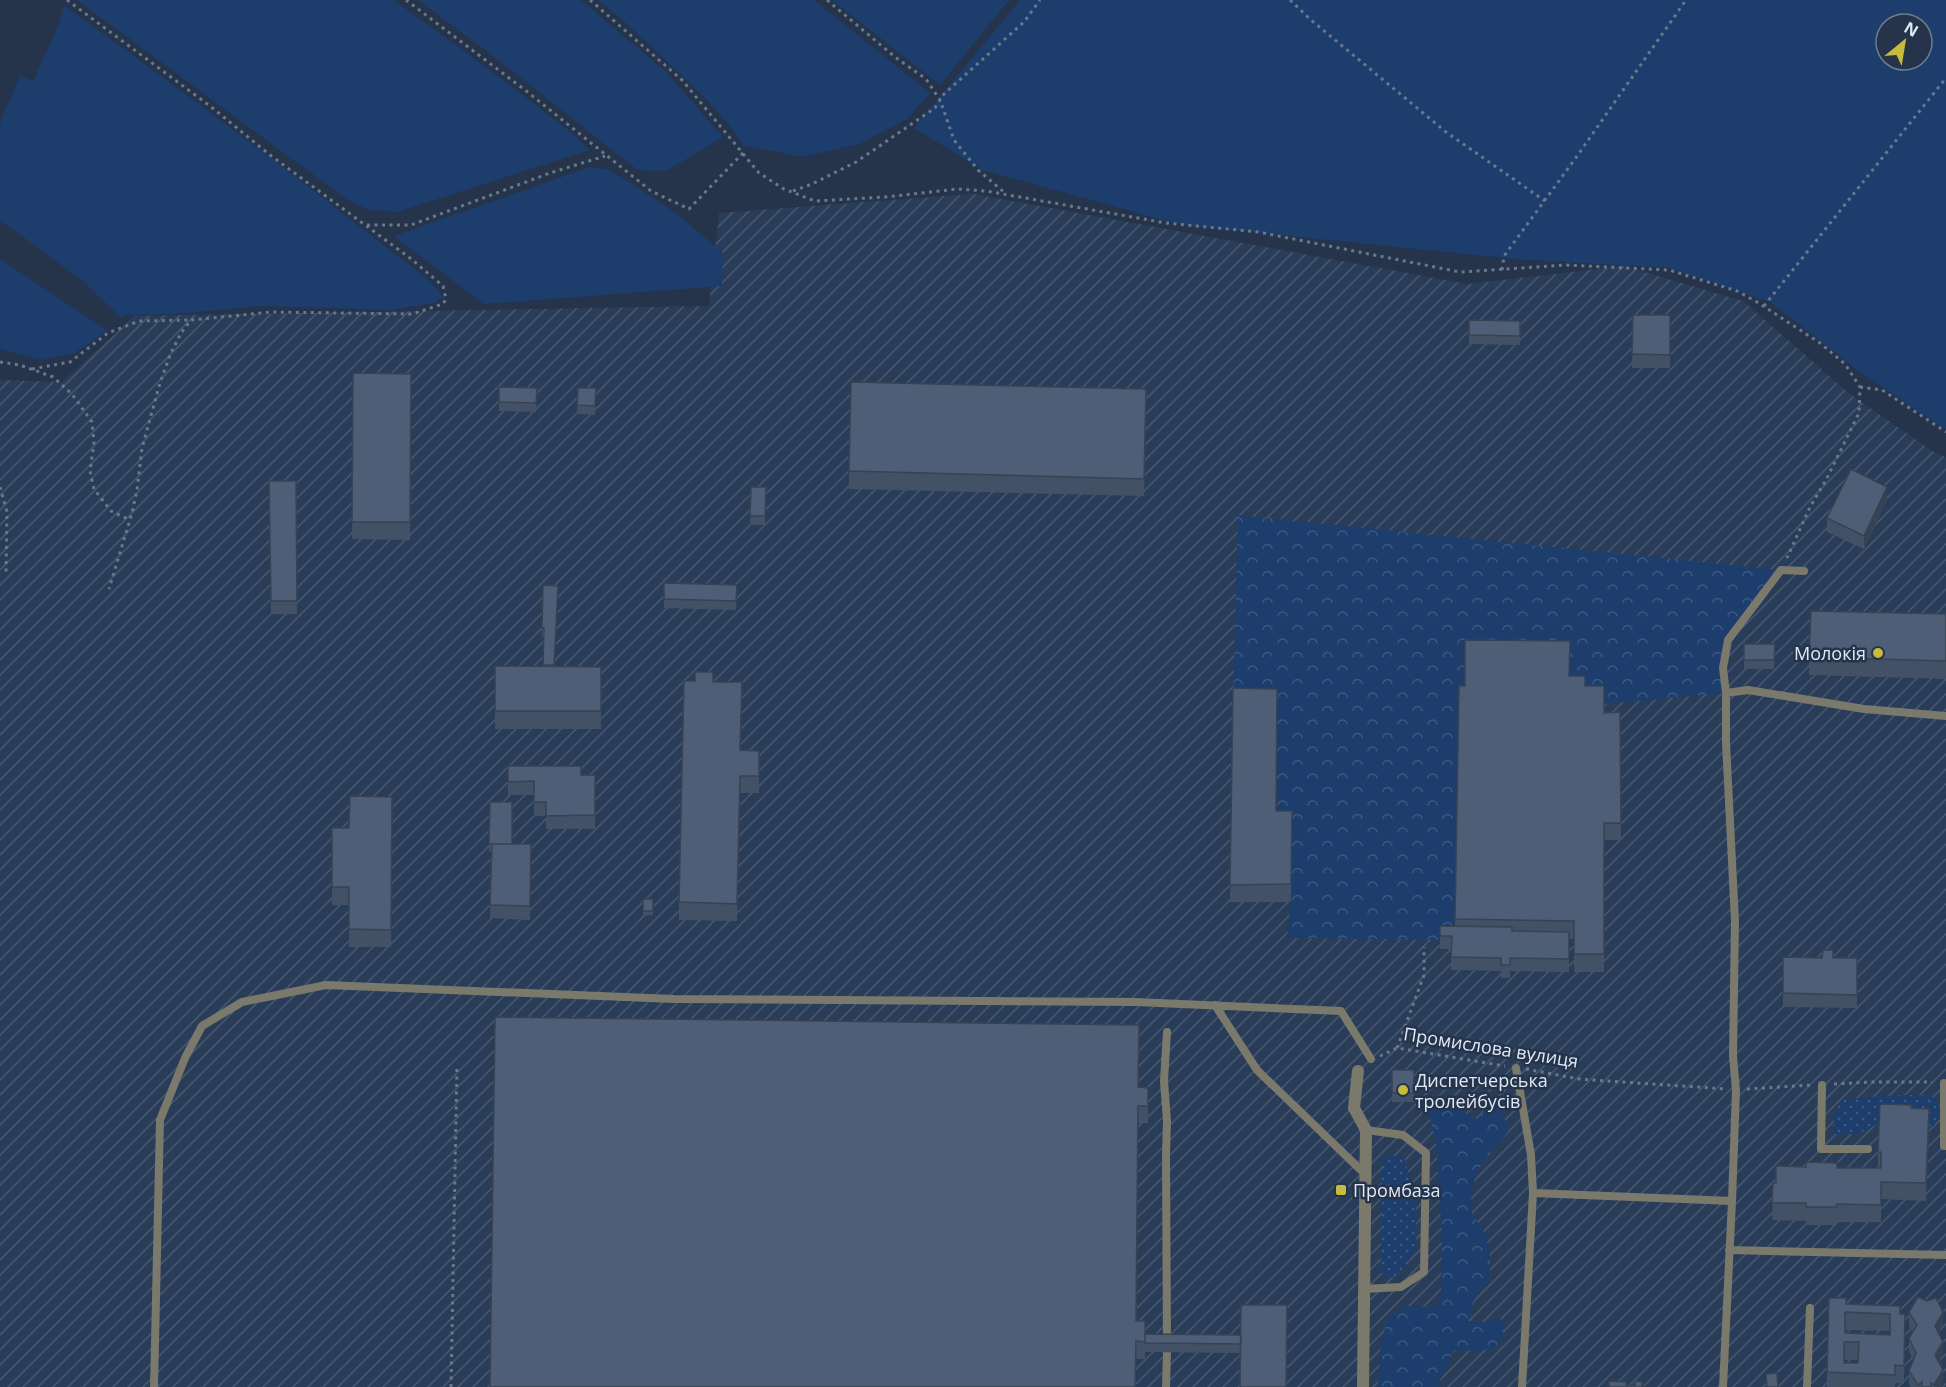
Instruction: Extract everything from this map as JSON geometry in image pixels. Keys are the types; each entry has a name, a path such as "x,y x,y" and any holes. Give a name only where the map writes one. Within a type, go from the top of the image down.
{"street":[{"path":"1358,1071 1354,1108 1366,1130 1363,1387"}],"lane":[{"path":"1723,1387 1736,1090 1733,1056 1735,921 1726,743 1726,693 1723,668 1728,640 1781,570 1804,571"},
{"path":"1726,693 1748,690 1864,709 1946,716"},
{"path":"154,1387 160,1120 185,1058 202,1026 242,1002 326,985 674,999 1136,1002 1341,1011 1371,1059"},
{"path":"1215,1005 1257,1070 1366,1175"},
{"path":"1167,1032 1164,1081 1167,1121 1167,1343"},
{"path":"1516,1068 1531,1155 1533,1193 1522,1387"},
{"path":"1944,1083 1944,1146 1946,1146"},
{"path":"1822,1085 1821,1149 1868,1149"},
{"path":"1364,1289 1401,1287 1424,1272 1426,1153 1403,1135 1366,1130"},
{"path":"1533,1193 1732,1202"},
{"path":"1729,1250 1946,1255"},
{"path":"1807,1387 1810,1308"},
{"path":"1166,1387 1167,1352"}],"path":[{"path":"30,369 70,362 108,333 139,321 191,320 270,312 412,314 443,304 446,300 443,286 410,258 270,155 201,98 67,0"},
{"path":"406,0 525,90 651,191 689,209 743,153"},
{"path":"590,0 682,80 759,173 784,189 815,201 886,197 957,189 1007,194 1166,223 1258,232 1460,272 1565,266 1669,270 1737,291 1820,343 1845,364 1860,387 1859,413 1810,507 1781,570"},
{"path":"827,0 895,57 926,79 940,100 954,140 978,170 1007,194"},
{"path":"792,192 856,162 934,108 988,53 1024,22 1040,0"},
{"path":"1290,0 1446,132 1545,201"},
{"path":"1502,270 1504,256 1685,0"},
{"path":"1764,306 1946,78"},
{"path":"365,225 411,225 550,173 605,156"},
{"path":"109,589 130,520 137,490 142,448 160,383 170,355 181,333 191,320"},
{"path":"0,362 20,365 53,377 72,394 92,422 94,443 90,471 94,489 111,511 130,520"},
{"path":"1860,387 1882,390 1946,432"},
{"path":"0,487 7,512 6,574"},
{"path":"1397,1048 1424,975 1424,947"},
{"name":"Промислова вулиця","path":"1371,1059 1397,1048 1579,1079 1736,1090 1870,1082 1944,1083"},
{"path":"451,1387 457,1065"}],"shaded area":[{"path":"973,194 1468,284 1624,266 1743,301 1851,395 1937,454 1946,457 1946,1387 0,1387 0,380 62,382 135,316 709,306 719,213"}],"green space":[{"path":"77,0 394,0 510,85 590,150 397,212 369,210 349,201"},
{"path":"418,0 581,0 667,73 723,137 668,170 655,172 636,169"},
{"path":"598,0 814,0 930,93 907,119 859,144 802,157 743,145 705,98 639,35"},
{"path":"832,0 1009,0 940,85"},
{"path":"1020,0 1946,0 1946,430 1856,369 1770,302 1669,268 1515,259 1181,225 983,170 914,128"},
{"path":"64,5 340,211 431,282 443,296 435,303 390,310 260,306 175,314 127,315 121,318 85,283 0,220 1,120 20,76 33,81 56,31"},
{"path":"590,167 606,169 628,181 677,214 723,253 722,286 484,304 394,236"},
{"path":"0,259 108,331 75,353 42,360 0,349"},
{"path":"1238,515 1781,570 1728,640 1726,693 1604,704 1459,704 1454,940 1287,938 1291,902 1292,829 1276,828 1277,707 1233,706"},
{"path":"1931,1096 1939,1102 1940,1116 1933,1127 1880,1122 1858,1133 1833,1134 1834,1114 1842,1100"},
{"path":"1444,1099 1457,1109 1477,1119 1490,1104 1500,1109 1509,1130 1484,1161 1476,1175 1470,1210 1486,1235 1490,1255 1490,1279 1477,1293 1468,1321 1485,1322 1503,1319 1503,1336 1495,1348 1479,1351 1454,1350 1437,1387 1378,1387 1381,1344 1387,1319 1406,1306 1433,1307 1441,1300 1442,1241 1436,1141 1428,1111"},
{"path":"1389,1155 1404,1158 1416,1196 1416,1249 1404,1268 1392,1278 1381,1273 1382,1159"}],"building":[{"path":"1633,315 1670,315 1670,355 1632,354"},
{"path":"1469,320 1520,321 1520,336 1469,335"},
{"path":"353,373 411,374 410,522 352,522"},
{"path":"851,382 1146,389 1144,479 849,471"},
{"path":"499,387 537,388 536,403 499,402"},
{"path":"578,388 596,388 595,406 577,405"},
{"path":"1851,469 1887,487 1864,536 1827,518"},
{"path":"269,481 296,481 297,601 271,601"},
{"path":"751,487 766,487 765,516 750,516"},
{"path":"664,583 737,585 736,601 664,599"},
{"path":"543,585 558,586 554,665 543,665"},
{"name":"Молокія","path":"1811,611 1946,614 1946,661 1809,657"},
{"path":"1465,640 1570,641 1569,676 1585,676 1585,686 1604,686 1604,713 1620,712 1621,823 1604,823 1604,954 1574,954 1574,921 1455,919 1459,686 1465,686"},
{"path":"1744,644 1775,644 1774,660 1744,660"},
{"path":"495,666 601,667 601,711 495,711"},
{"path":"695,672 713,672 713,682 742,682 740,750 759,751 759,776 740,776 737,904 679,902 684,681 695,681"},
{"path":"1233,688 1277,689 1276,811 1292,811 1291,884 1230,885"},
{"path":"508,766 581,766 581,775 595,775 595,815 546,816 546,802 534,802 534,781 508,782"},
{"path":"350,796 392,797 391,930 349,929 349,887 332,887 332,828 349,828"},
{"path":"490,802 512,802 512,844 489,844"},
{"path":"492,844 531,844 530,906 490,905"},
{"path":"643,899 653,899 653,911 643,911"},
{"path":"1440,926 1512,927 1512,931 1569,932 1569,959 1510,958 1510,965 1501,965 1501,958 1451,957 1452,936 1440,936"},
{"path":"1823,950 1833,950 1833,958 1857,958 1857,995 1783,993 1783,957 1822,958"},
{"path":"495,1017 1139,1025 1138,1087 1148,1088 1148,1106 1138,1106 1136,1321 1145,1321 1145,1342 1136,1341 1135,1387 490,1387"},
{"name":"Диспетчерська тролейбусів","path":"1392,1070 1414,1070 1414,1093 1392,1093"},
{"path":"1880,1104 1912,1105 1911,1108 1929,1109 1926,1183 1881,1182 1881,1205 1837,1204 1837,1207 1806,1207 1806,1203 1772,1203 1773,1183 1776,1183 1776,1166 1806,1167 1806,1162 1837,1163 1837,1168 1881,1168 1881,1152 1878,1152"},
{"path":"1918,1297 1927,1301 1936,1298 1943,1312 1935,1326 1943,1342 1935,1355 1943,1370 1934,1385 1931,1383 1931,1387 1922,1387 1922,1382 1918,1385 1909,1371 1916,1353 1909,1338 1917,1325 1909,1312"},
{"path":"1829,1298 1846,1298 1846,1304 1900,1306 1900,1314 1905,1314 1904,1366 1895,1365 1895,1375 1827,1372","holes":["1845,1312 1890,1314 1890,1335 1845,1333","1844,1342 1859,1342 1858,1363 1844,1363"]},
{"path":"1241,1305 1287,1305 1286,1387 1240,1387"},
{"path":"1145,1334 1241,1335 1241,1344 1145,1343"},
{"path":"1777,1373 1778,1387 1767,1387 1766,1374"},
{"path":"1609,1381 1626,1382 1626,1385 1635,1385 1635,1381 1642,1382 1644,1387 1609,1387"}],"place":[{"name":"Молокія","path":"1878,653"},
{"name":"Диспетчерська тролейбусів","path":"1403,1090"},
{"name":"Промбаза","path":"1341,1190"}]}
